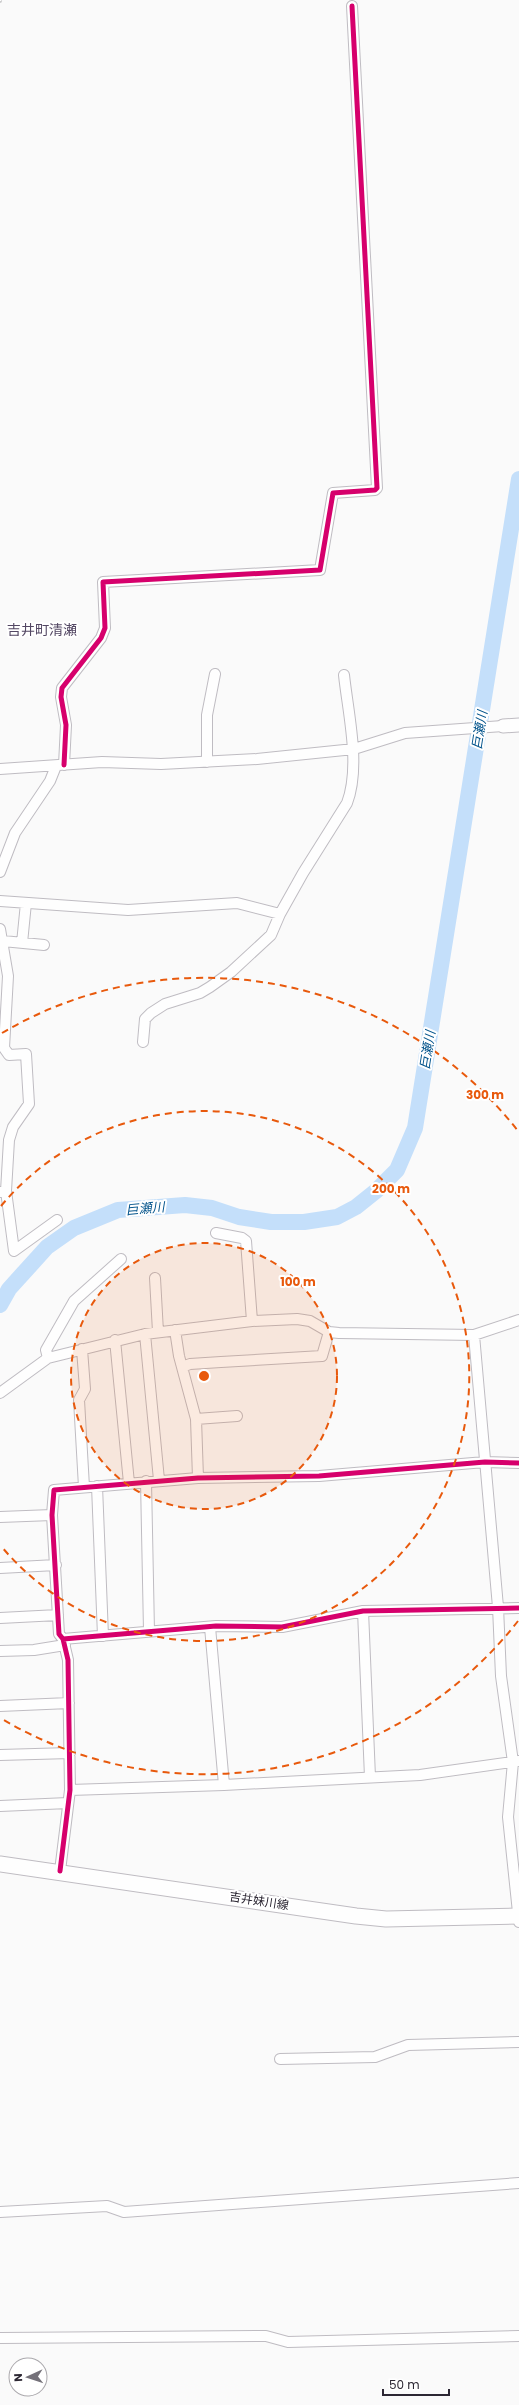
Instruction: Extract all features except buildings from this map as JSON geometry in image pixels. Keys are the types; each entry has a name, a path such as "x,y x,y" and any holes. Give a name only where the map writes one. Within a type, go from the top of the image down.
{"main road":[{"name":"吉井妹川線","path":"0,1864 60,1871 356,1916 386,1919 519,1918"}],"street":[{"path":"0,872 16,833 60,766 66,726 61,697 62,688 101,638 105,628 103,582 320,570 333,493 375,490 377,488 352,6"},
{"path":"207,762 207,716 215,674"},
{"path":"143,1042 145,1019 151,1013 165,1004 200,993 231,972 271,935 280,914 347,803 351,793 354,749 344,674"},
{"path":"0,769 102,762 161,764 257,759 354,749 405,733 519,725"},
{"path":"0,901 128,910 237,903 280,914"},
{"path":"22,943 26,903"},
{"path":"0,929 3,941 4,969 4,1048 8,1055 26,1054 29,1104 13,1127 9,1140 3,1191 14,1251 57,1220"},
{"path":"3,941 44,945"},
{"path":"216,1233 242,1238 246,1242 252,1321"},
{"path":"48,1358 46,1350 74,1301 121,1259"},
{"path":"155,1278 158,1332"},
{"path":"0,1393 48,1358 115,1340 158,1332 252,1321 310,1321 329,1332 474,1335 519,1320"},
{"path":"175,1330 182,1367 196,1419 198,1478"},
{"path":"182,1367 190,1364 214,1362 322,1356 329,1332"},
{"path":"145,1334 159,1480"},
{"path":"474,1335 498,1607 501,1676 516,1762 508,1817 519,1918"},
{"path":"115,1340 128,1483"},
{"path":"82,1349 85,1390 79,1400 84,1487"},
{"path":"196,1419 237,1416"},
{"path":"60,1871 70,1790 70,1753 68,1660 64,1642 59,1634 52,1515 54,1490 159,1480 319,1476 485,1462 519,1463"},
{"path":"146,1482 149,1631"},
{"path":"97,1486 103,1636"},
{"path":"0,1517 52,1515"},
{"path":"0,1568 56,1565"},
{"path":"0,1651 34,1650 64,1642 149,1631 210,1627 282,1627 363,1611 498,1607 519,1608"},
{"path":"363,1611 370,1777"},
{"path":"0,1618 58,1614"},
{"path":"210,1627 224,1785"},
{"path":"0,1706 69,1703"},
{"path":"0,1755 70,1753"},
{"path":"70,1790 224,1785 420,1775 516,1762"},
{"path":"0,1806 68,1803"},
{"path":"280,2059 375,2057 408,2045 519,2042"},
{"path":"0,2212 107,2206 124,2212 519,2183"},
{"path":"0,2338 266,2336 288,2342 519,2336"}],"waterway":[{"name":"巨瀬川","path":"0,1305 9,1289 47,1247 74,1228 118,1210 185,1205 212,1208 239,1217 271,1222 304,1222 337,1217 356,1207 376,1191 397,1170 415,1128 519,479"}],"cycle path":[{"path":"64,765 66,725 61,697 62,688 101,638 105,628 103,582 320,570 333,493 375,490 377,488 352,6"},
{"path":"63,1639 59,1634 52,1515 54,1490 198,1478 319,1476 485,1462 519,1463"},
{"path":"60,1871 70,1790 68,1660 63,1639 216,1626 282,1627 363,1611 519,1608"}],"district":[{"name":"吉井町清瀬","path":"42,630"}]}
